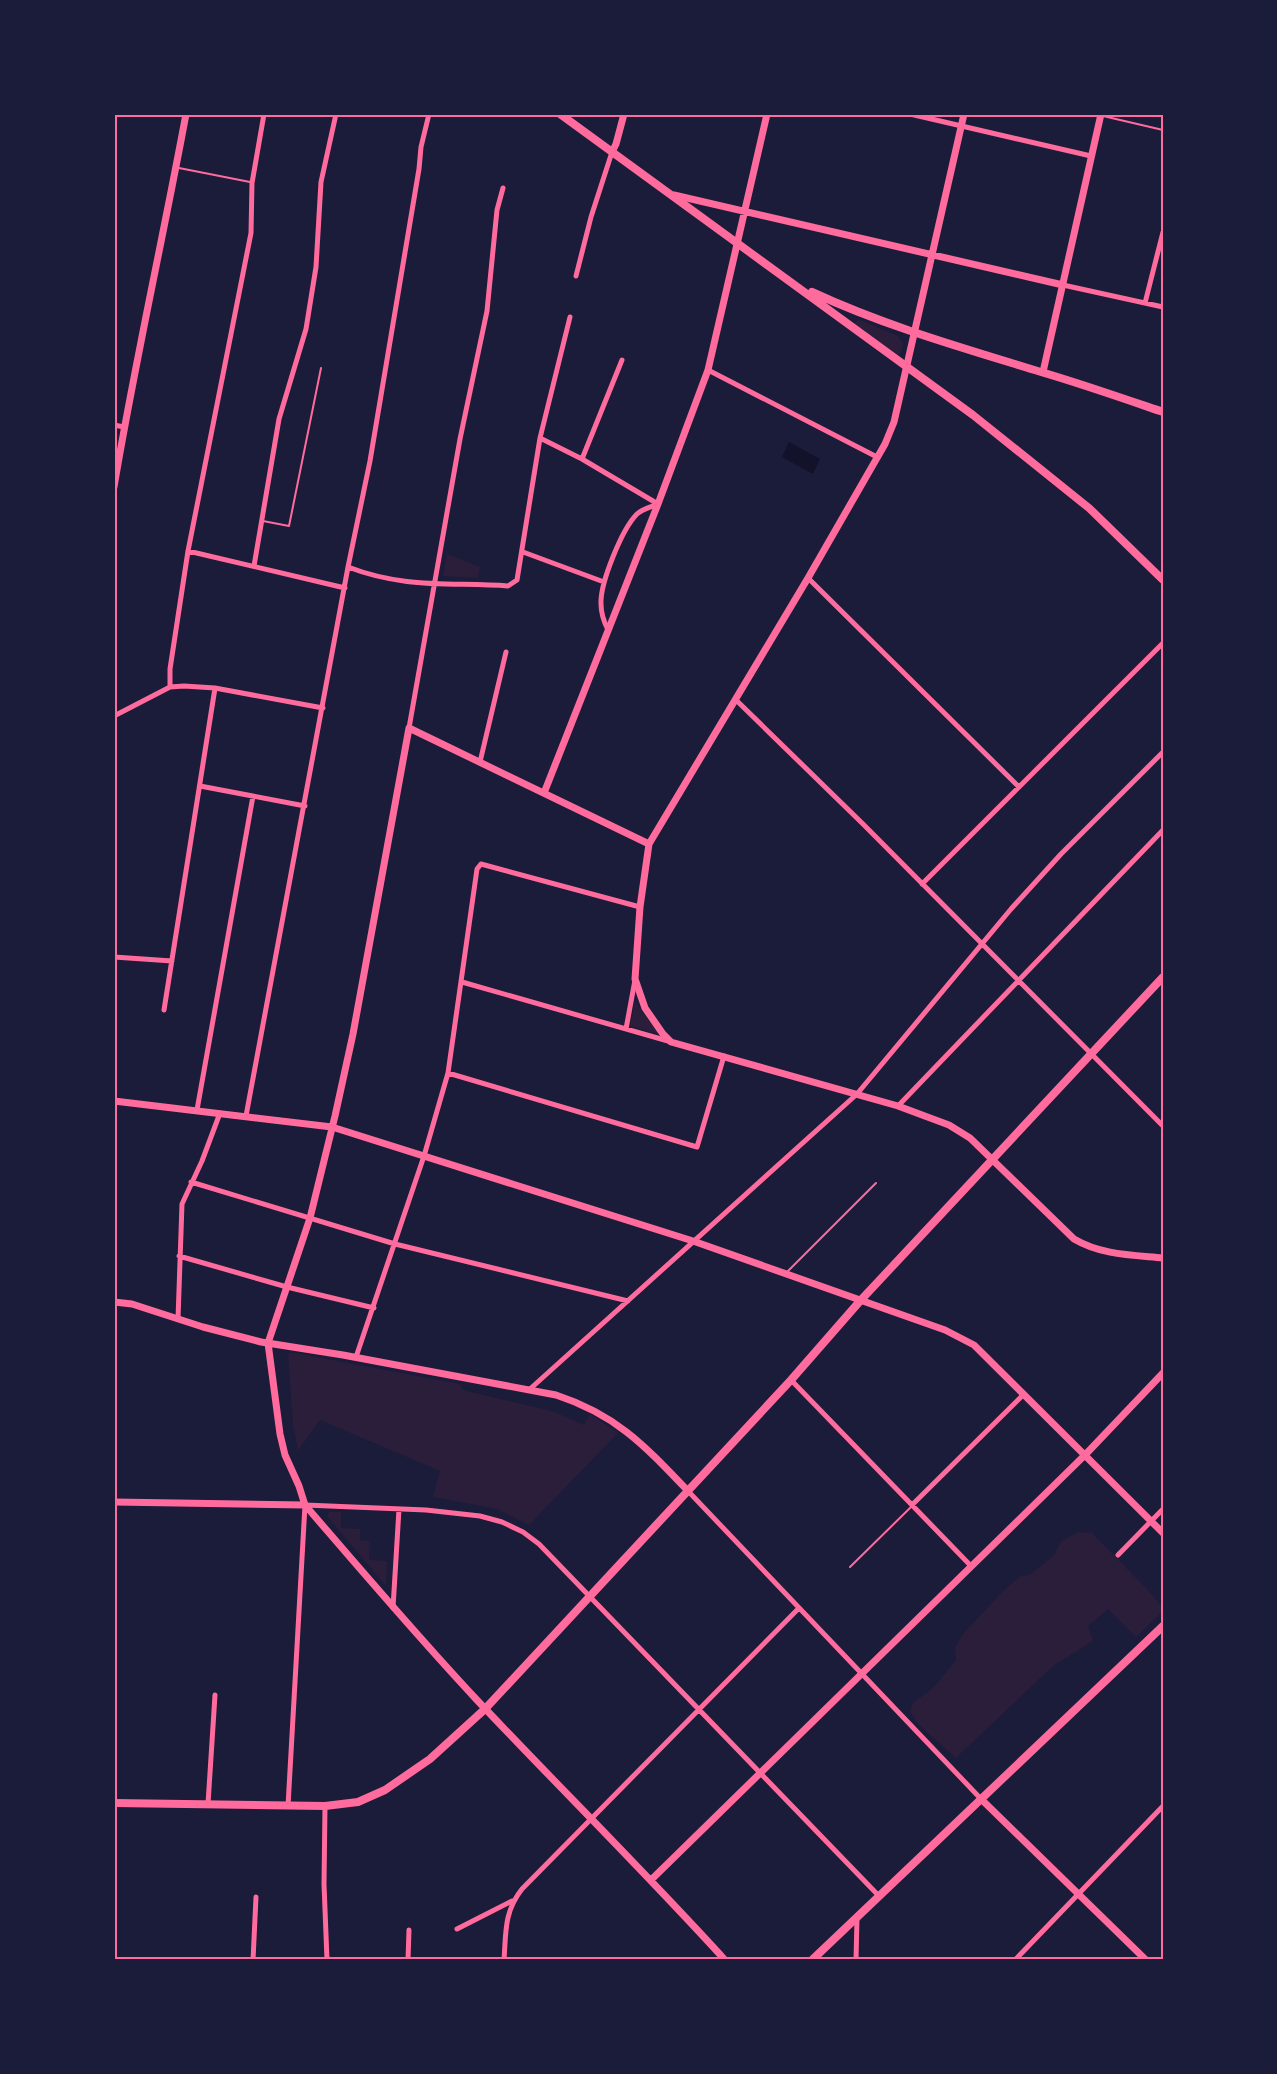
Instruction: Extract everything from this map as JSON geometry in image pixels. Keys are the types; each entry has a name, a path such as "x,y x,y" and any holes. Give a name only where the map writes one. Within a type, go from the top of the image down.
{"main road":[{"path":"560,114 674,195 972,415 1089,508 1163,580"},
{"path":"794,284 834,303 915,333 1163,412"},
{"path":"114,1803 326,1806 358,1802 385,1790 430,1759 485,1708 591,1596 791,1380 860,1301 1163,977"},
{"path":"812,1960 1163,1626"}],"street":[{"path":"114,487 186,114"},
{"path":"170,687 170,669 188,551 251,233 252,183 264,114"},
{"path":"254,566 279,419 306,329 316,267 321,182 336,114"},
{"path":"246,1116 370,460 421,147 429,114"},
{"path":"576,276 591,217 624,114"},
{"path":"544,793 658,504 708,370 767,114"},
{"path":"910,114 1092,156"},
{"path":"626,1029 635,979 640,907 649,844 808,578 877,457 894,422 964,114"},
{"path":"1043,372 1101,115"},
{"path":"288,1806 305,1505 285,1455 280,1434 268,1343 310,1218 353,1034 460,439 487,311 497,210 503,188"},
{"path":"674,195 1163,308"},
{"path":"1145,303 1163,232"},
{"path":"348,567 398,581 435,585 508,586 518,580 540,438 570,317"},
{"path":"582,459 622,360"},
{"path":"708,370 877,457"},
{"path":"114,425 124,427"},
{"path":"540,438 582,459 658,504"},
{"path":"608,630 600,601 604,582 627,525 639,512 658,504"},
{"path":"188,551 345,588"},
{"path":"523,552 604,582"},
{"path":"808,578 1019,788"},
{"path":"922,884 1163,643"},
{"path":"480,762 506,652"},
{"path":"114,716 170,687 184,686 215,688 323,708"},
{"path":"164,1011 215,688"},
{"path":"736,700 863,824 1163,1126"},
{"path":"409,728 649,844"},
{"path":"530,1389 857,1094 981,943 1037,880 1163,752"},
{"path":"200,786 305,806"},
{"path":"197,1110 253,796"},
{"path":"898,1106 1163,830"},
{"path":"356,1357 424,1156 448,1073 477,869 481,864 640,907"},
{"path":"114,957 172,960"},
{"path":"635,979 645,1008 663,1034 671,1041"},
{"path":"462,982 898,1106 959,1131 970,1138 1074,1239 1104,1252 1163,1258"},
{"path":"448,1073 697,1147 724,1056"},
{"path":"114,1101 332,1127 693,1241 961,1337 974,1345 1163,1533"},
{"path":"178,1319 182,1204 190,1182 202,1161 220,1113"},
{"path":"190,1182 394,1244 628,1300"},
{"path":"179,1256 287,1287 374,1308"},
{"path":"114,1302 132,1304 268,1343 530,1389 572,1400 609,1418 648,1450 981,1799 1146,1960"},
{"path":"651,1880 1085,1455 1163,1373"},
{"path":"791,1380 971,1566"},
{"path":"912,1505 1024,1394"},
{"path":"114,1502 305,1505 458,1512 502,1522 523,1532 539,1544 591,1596 879,1896"},
{"path":"305,1505 393,1608 485,1708 725,1960"},
{"path":"393,1608 399,1509"},
{"path":"1118,1556 1163,1509"},
{"path":"504,1960 507,1920 512,1901 522,1888 799,1608"},
{"path":"208,1804 215,1695"},
{"path":"326,1806 324,1884 327,1960"},
{"path":"1015,1960 1163,1806"},
{"path":"253,1960 256,1897"},
{"path":"457,1929 512,1901"},
{"path":"856,1918 856,1960"},
{"path":"408,1960 409,1930"}],"lane":[{"path":"1101,115 1163,130"},
{"path":"176,167 252,183"},
{"path":"263,521 289,526 321,368"},
{"path":"786,1273 876,1184"},
{"path":"850,1567 912,1505"}],"shaded area":[{"path":"860,320 898,336 903,343 901,353 898,355 854,324"},
{"path":"789,442 820,459 813,474 782,457"},
{"path":"447,554 480,567 478,578 443,576"},
{"path":"635,1002 660,1035 630,1026"},
{"path":"290,1352 460,1384 463,1390 555,1412 584,1425 590,1414 618,1433 529,1525 497,1509 433,1497 440,1471 320,1420 298,1451 293,1425 288,1355"},
{"path":"329,1512 341,1512 341,1528 360,1529 360,1540 370,1541 369,1560 387,1561 386,1586 327,1516"},
{"path":"1079,1532 1092,1533 1149,1591 1163,1611 1136,1637 1108,1609 1088,1626 1093,1641 1053,1666 956,1758 918,1724 910,1711 913,1703 934,1687 956,1660 955,1648 963,1634 1001,1593 1019,1577 1031,1574 1054,1555 1061,1541"}]}
